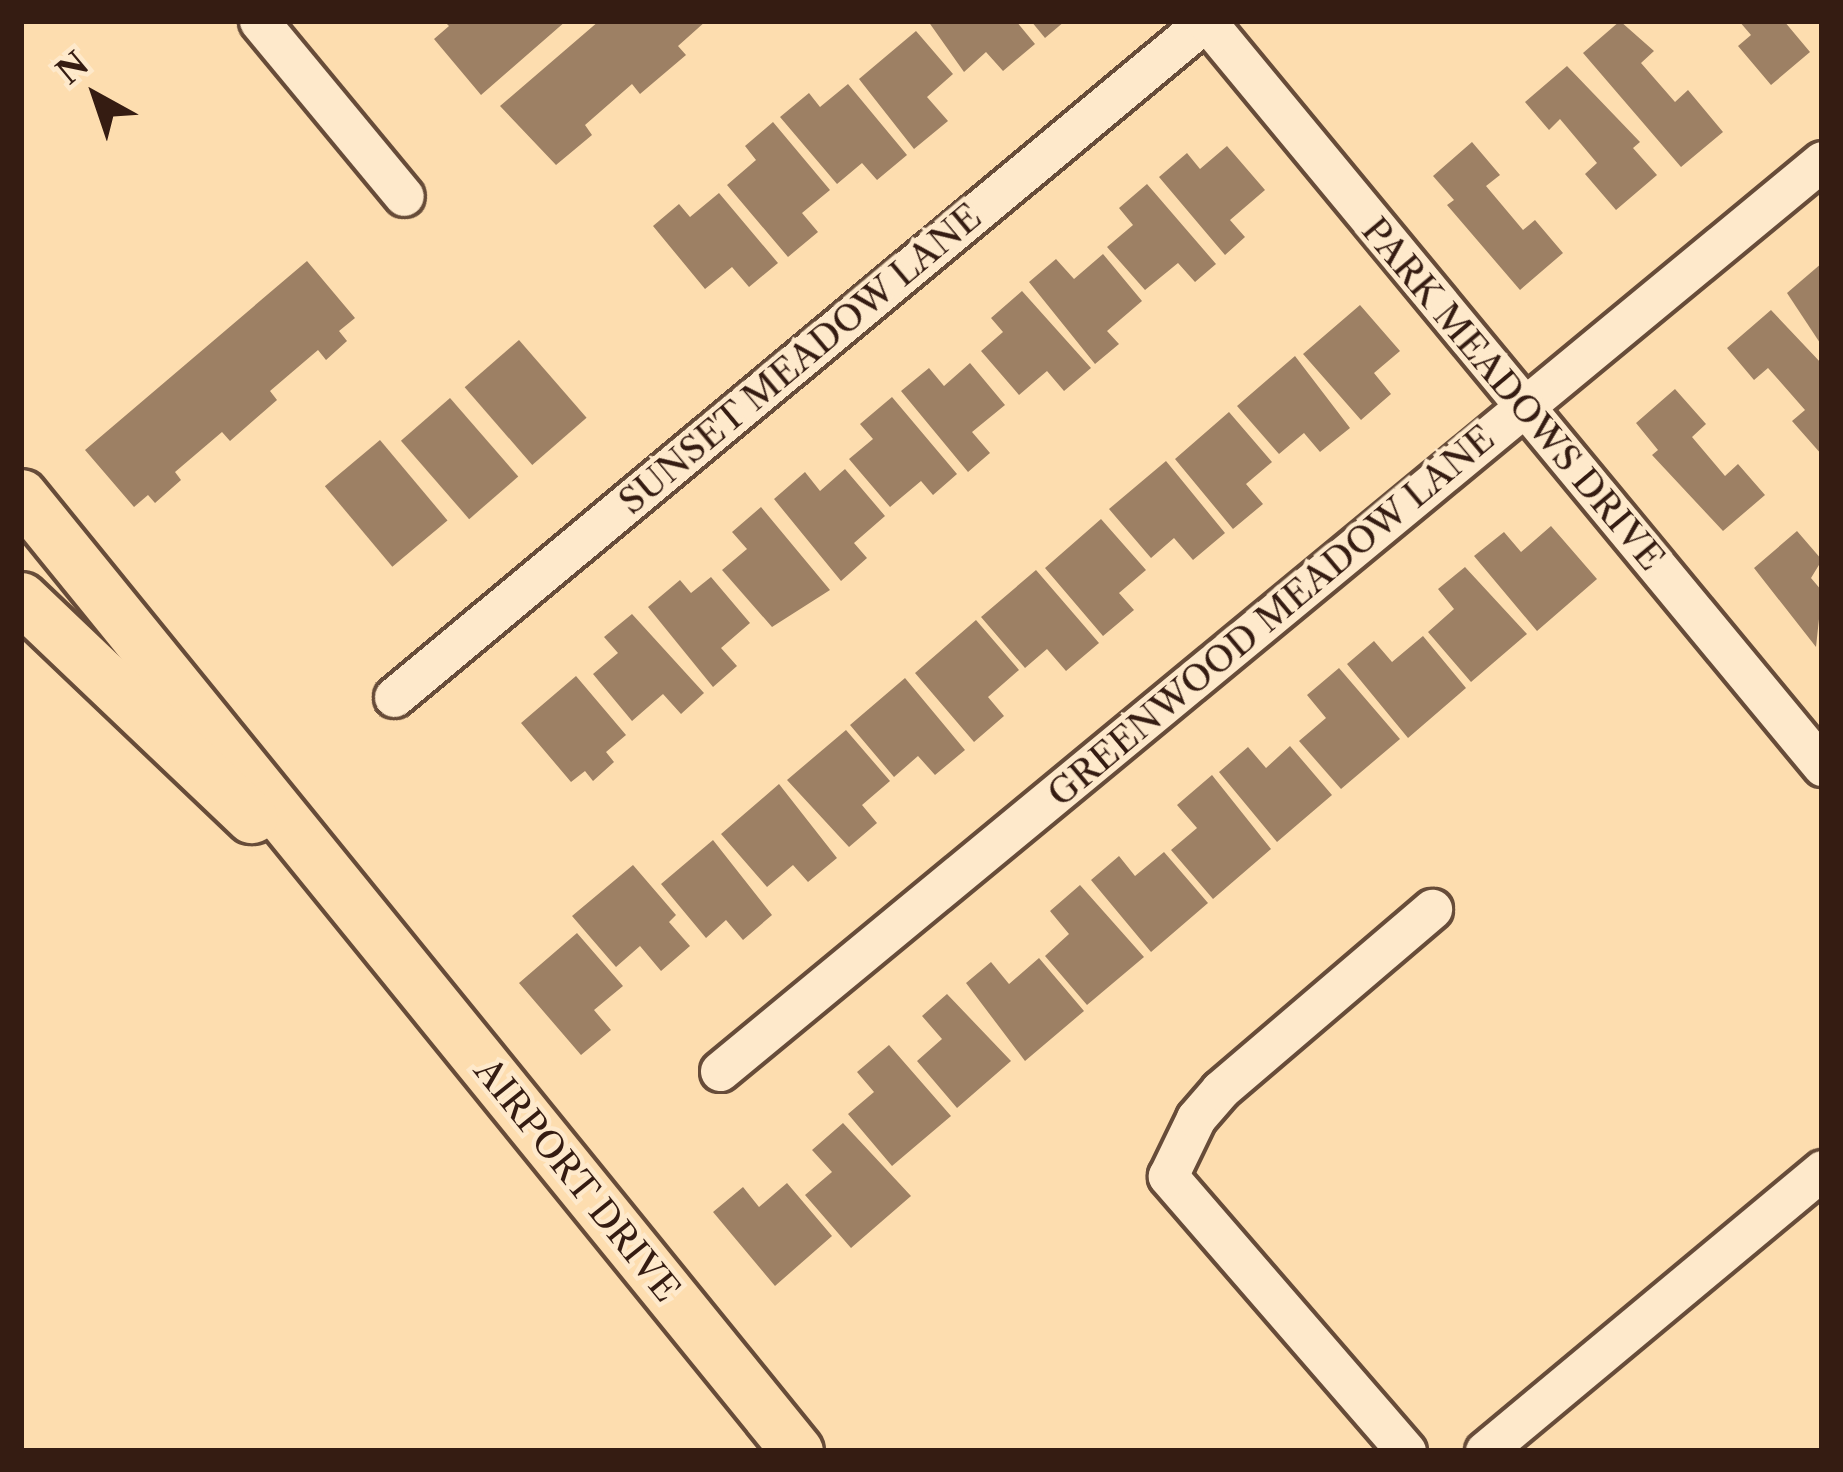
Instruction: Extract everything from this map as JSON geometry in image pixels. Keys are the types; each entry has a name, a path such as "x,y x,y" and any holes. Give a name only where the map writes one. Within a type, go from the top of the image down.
{"main road":[{"name":"AIRPORT DRIVE","path":"21,495 797,1451"},
{"name":"AIRPORT DRIVE","path":"21,598 161,738 357,909"}],"street":[{"path":"259,21 404,196"},
{"name":"PARK MEADOWS DRIVE","path":"1206,21 1522,409 1822,766"},
{"name":"SUNSET MEADOW LANE","path":"394,697 1206,21"},
{"name":"GREENWOOD MEADOW LANE","path":"720,1071 1822,161"},
{"path":"1406,1451 1168,1176 1196,1118 1220,1090 1432,909"},
{"path":"1485,1451 1822,1170"}],"building":[{"path":"444,21 566,21 481,95 434,39 449,26"},
{"path":"599,21 706,21 678,46 686,55 640,94 632,84 585,125 592,135 556,165 500,106"},
{"path":"928,21 1016,21 1035,44 1003,71 986,52 964,72"},
{"path":"1031,21 1065,21 1045,38"},
{"path":"1620,21 1654,51 1641,63 1675,102 1688,90 1723,132 1681,167 1583,53"},
{"path":"1739,21 1784,21 1810,52 1771,85 1738,46 1751,35"},
{"path":"916,31 953,74 927,97 948,121 914,149 859,79"},
{"path":"1567,66 1640,142 1633,148 1657,175 1616,210 1585,174 1597,163 1560,119 1549,130 1525,102"},
{"path":"848,84 907,155 877,180 862,163 837,184 780,117 809,93 820,107"},
{"path":"773,122 830,190 802,213 818,232 788,257 727,185 756,160 745,146"},
{"path":"1472,142 1500,175 1486,186 1523,230 1535,220 1563,253 1520,290 1447,205 1454,200 1433,176"},
{"path":"1227,146 1265,190 1230,220 1245,237 1225,255 1159,177 1187,153 1200,169"},
{"path":"1147,184 1216,264 1195,282 1178,263 1145,290 1107,247 1133,225 1119,208"},
{"path":"719,193 778,263 749,287 732,267 705,289 653,226 679,204 690,217"},
{"path":"1103,254 1142,301 1107,331 1119,344 1095,364 1029,282 1056,259 1074,279"},
{"path":"307,261 355,318 339,331 347,341 326,360 318,350 270,391 277,400 230,441 222,432 175,472 181,480 155,503 148,495 134,507 85,450"},
{"path":"1822,263 1822,346 1787,293"},
{"path":"1022,291 1091,368 1064,391 1047,371 1019,395 981,351 1003,332 991,318"},
{"path":"1360,305 1400,351 1374,373 1391,394 1361,420 1303,354"},
{"path":"1771,310 1822,364 1822,455 1792,421 1805,410 1768,368 1754,380 1727,348"},
{"path":"519,340 587,418 532,465 465,387"},
{"path":"1295,356 1350,428 1320,452 1304,433 1279,454 1237,406"},
{"path":"970,363 1005,405 972,432 990,453 968,472 901,391 929,368 944,386"},
{"path":"1675,389 1706,424 1692,437 1725,476 1738,464 1765,495 1723,531 1652,455 1658,450 1636,423"},
{"path":"892,397 957,474 933,495 921,481 890,507 849,459 873,439 860,424"},
{"path":"450,398 518,476 469,519 401,441"},
{"path":"1229,412 1272,462 1246,484 1263,504 1233,529 1175,459"},
{"path":"380,440 447,520 392,567 325,486"},
{"path":"1166,461 1225,533 1193,560 1174,538 1151,558 1109,509"},
{"path":"845,469 885,516 854,543 867,558 841,581 774,499 805,472 820,491"},
{"path":"761,507 830,590 772,627 722,570 747,549 732,532"},
{"path":"1101,519 1146,570 1119,593 1134,610 1103,636 1045,568"},
{"path":"1551,526 1597,579 1537,631 1474,556 1504,532 1521,552"},
{"path":"1797,531 1822,560 1811,578 1822,591 1816,647 1754,568"},
{"path":"1465,567 1527,634 1471,682 1428,632 1454,609 1438,589"},
{"path":"1036,570 1099,643 1066,671 1047,649 1025,668 981,617"},
{"path":"711,577 750,623 721,648 737,666 713,687 648,607 680,580 691,593"},
{"path":"632,614 704,693 681,714 663,694 632,721 593,674 618,653 604,637"},
{"path":"976,620 1019,670 988,697 1004,716 974,742 915,673"},
{"path":"1423,636 1466,688 1408,738 1347,664 1374,641 1392,662"},
{"path":"1339,668 1400,739 1341,789 1299,741 1326,718 1307,695"},
{"path":"576,676 626,735 606,752 614,762 593,781 585,771 571,782 521,723"},
{"path":"905,678 965,750 935,775 918,756 894,777 850,725"},
{"path":"846,730 890,781 862,805 877,823 849,847 787,780"},
{"path":"1290,746 1332,795 1277,842 1219,772 1248,747 1266,768"},
{"path":"1212,775 1271,849 1213,899 1171,850 1197,828 1177,805"},
{"path":"779,784 837,858 808,882 793,865 767,887 721,834"},
{"path":"713,840 772,915 743,940 726,920 706,938 661,884"},
{"path":"1164,852 1208,903 1151,952 1091,880 1119,856 1135,876"},
{"path":"633,865 676,915 669,922 690,946 661,971 640,946 616,967 572,916"},
{"path":"1080,885 1144,957 1087,1005 1045,956 1069,934 1050,911"},
{"path":"577,933 623,986 594,1010 611,1030 581,1055 519,983"},
{"path":"1039,958 1084,1011 1025,1061 966,983 991,962 1009,984"},
{"path":"947,994 1011,1061 957,1108 917,1061 942,1039 922,1016"},
{"path":"889,1045 951,1116 892,1166 848,1114 874,1092 857,1072"},
{"path":"843,1123 911,1196 851,1248 805,1195 832,1172 812,1150"},
{"path":"787,1183 832,1236 775,1286 713,1212 743,1187 759,1207"}]}
